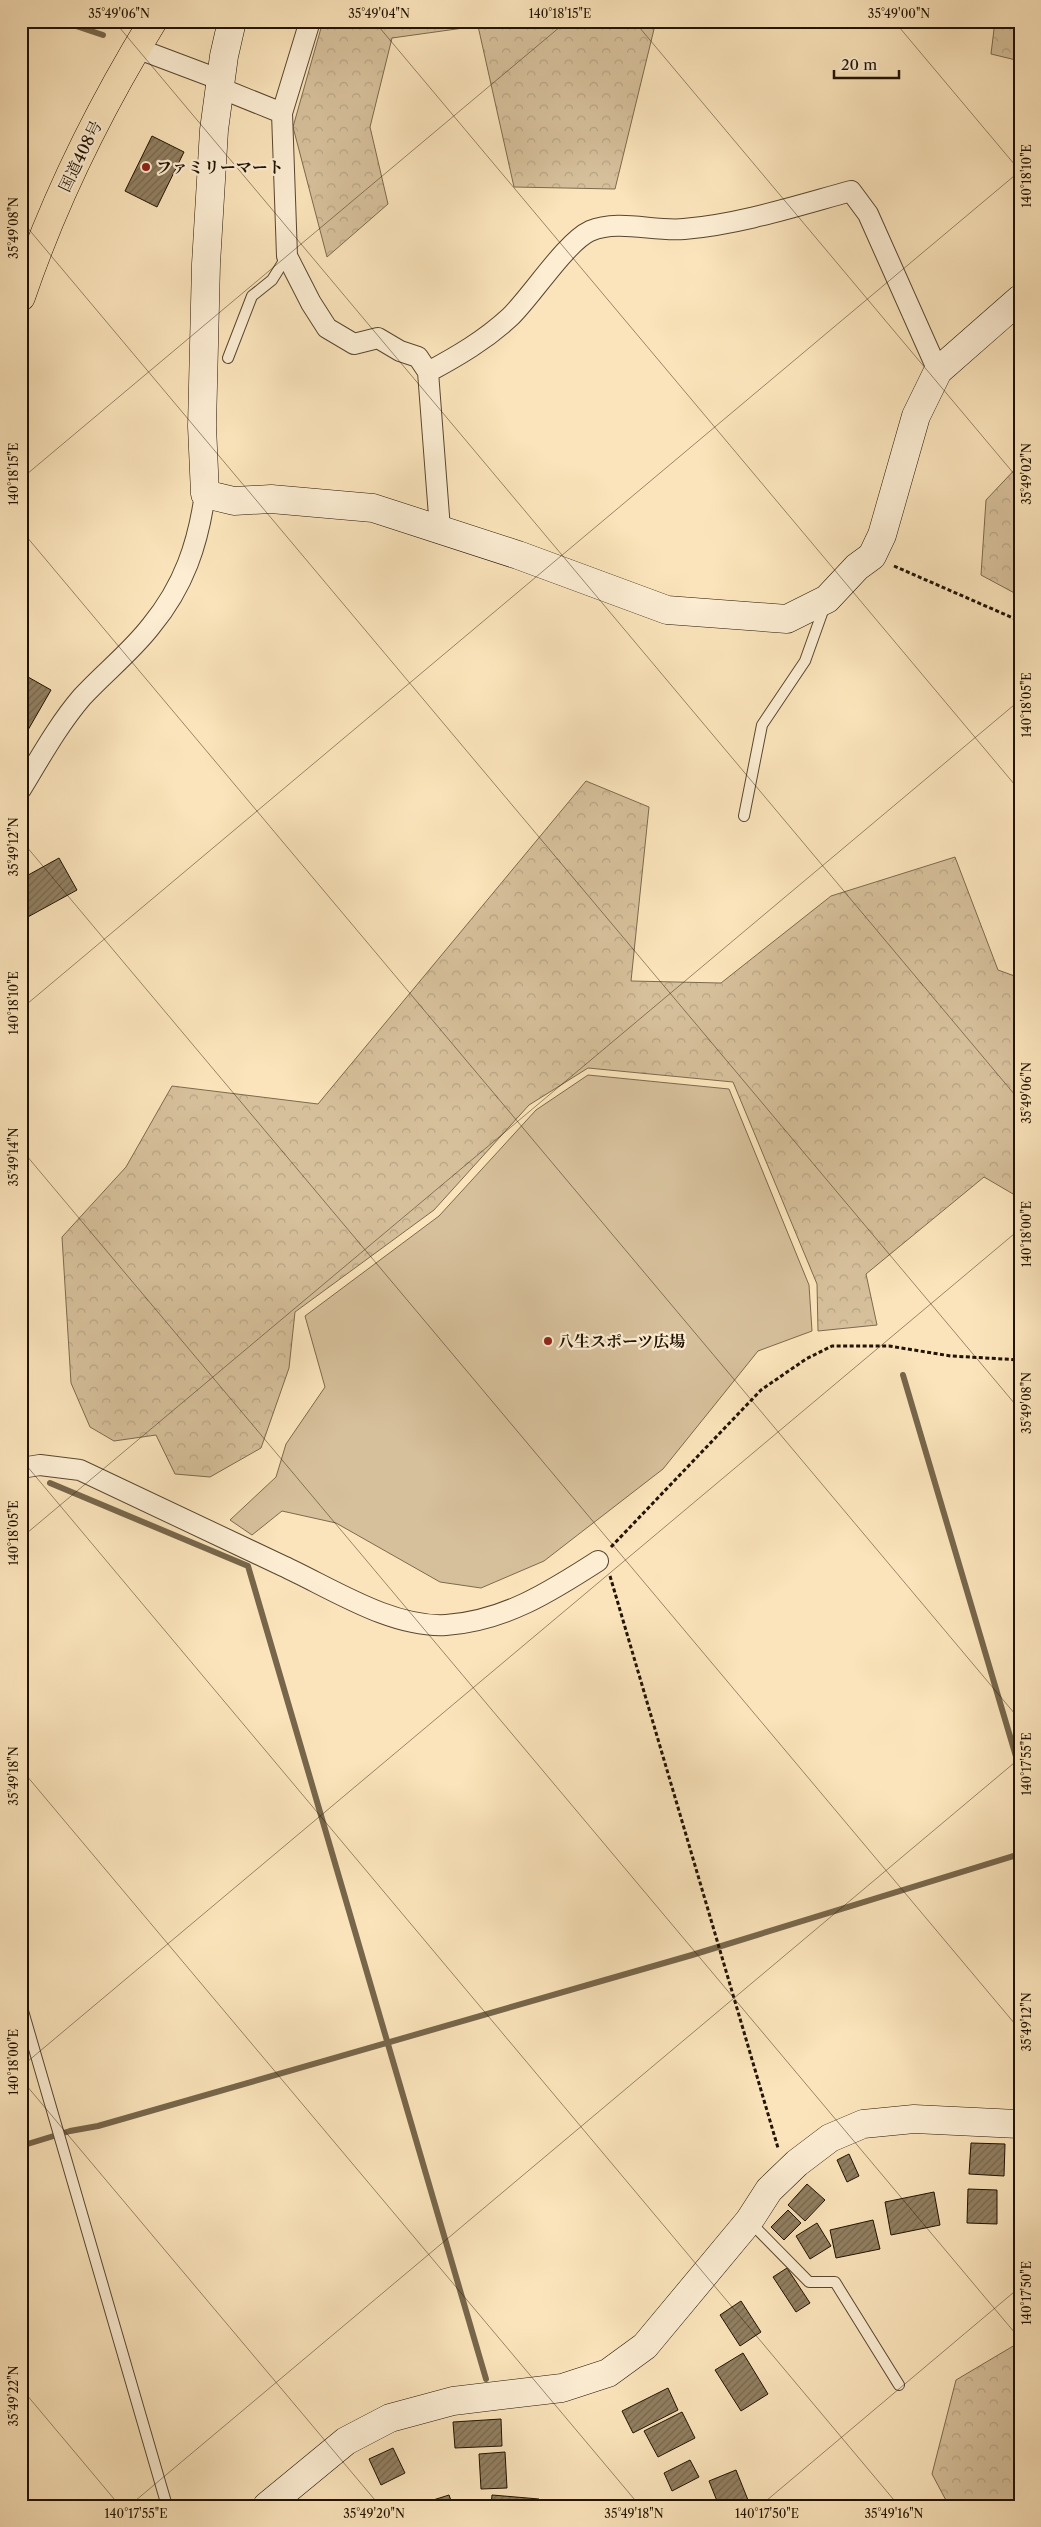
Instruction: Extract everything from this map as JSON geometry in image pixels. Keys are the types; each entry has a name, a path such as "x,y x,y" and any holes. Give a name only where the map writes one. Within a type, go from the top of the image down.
{"highway":[{"name":"国道408号","path":"21,297 52,214 83,144 153,21"}],"street":[{"path":"21,789 49,742 82,698 152,626 182,579 200,531 205,494 202,426 206,264 214,130 220,84 232,21"},
{"path":"310,21 282,114 287,256 310,302 327,328 354,344 378,338 400,351 418,357 428,372 440,529"},
{"path":"136,48 220,84 282,114"},
{"path":"428,372 472,349 510,316 568,250 590,232 617,226 683,229 728,222 851,191 868,214 938,370"},
{"path":"205,494 234,501 271,499 373,508 518,554 667,610 787,619 827,599 857,567 872,556 882,535 916,416 938,370 1020,299"},
{"path":"21,1468 40,1466 80,1470 367,1607 424,1624 462,1623 486,1619 516,1609 550,1592 598,1561"},
{"path":"267,2506 346,2441 390,2418 453,2401 562,2388 608,2373 644,2346 749,2221 769,2190 797,2163 830,2138 863,2124 914,2119 1020,2124"}],"lane":[{"path":"228,358 252,296 272,280 287,256"},
{"path":"744,816 762,726 805,662 827,599"},
{"path":"21,2004 167,2506"},
{"path":"749,2221 809,2282 835,2282 899,2385"}],"path":[{"path":"872,556 1020,621"},
{"path":"797,2163 776,2147 716,1932 612,1582 607,1570 598,1561 761,1390 806,1359 832,1346 889,1346 951,1356 1020,1360"}],"green space":[{"path":"323,21 656,21 615,189 514,187 478,26 392,38 370,127 388,204 327,257 293,127"},
{"path":"995,21 1020,21 1020,61 991,54"},
{"path":"1020,464 1020,596 981,575 986,500"},
{"path":"586,781 649,807 631,981 721,983 831,896 955,857 998,970 1020,978 1020,1198 984,1177 866,1274 877,1325 818,1331 817,1284 733,1082 588,1068 529,1105 434,1210 295,1312 289,1368 261,1448 210,1477 175,1474 156,1435 114,1441 90,1427 71,1383 62,1237 126,1167 172,1086 318,1104"},
{"name":"八生スポーツ広場","path":"588,1075 729,1089 809,1285 812,1331 758,1351 663,1469 544,1561 481,1588 440,1582 336,1523 282,1511 252,1535 230,1520 276,1477 286,1444 325,1387 305,1316 439,1216 536,1110"},
{"path":"21,1227 24,1228 23,1334 21,1334"},
{"path":"1020,2342 1020,2506 949,2506 932,2474 956,2380"}],"building":[{"path":"152,136 184,152 157,207 125,191"},
{"path":"21,673 51,690 28,730 21,727"},
{"path":"59,858 77,890 26,918 21,909 21,879"},
{"path":"971,2143 1005,2144 1004,2176 969,2174"},
{"path":"849,2154 859,2176 847,2182 837,2160"},
{"path":"807,2184 825,2200 805,2221 788,2205"},
{"path":"968,2189 997,2190 997,2224 967,2223"},
{"path":"934,2192 940,2225 891,2235 885,2202"},
{"path":"788,2210 801,2223 784,2240 771,2227"},
{"path":"873,2220 880,2249 836,2258 830,2230"},
{"path":"817,2223 831,2246 810,2259 796,2236"},
{"path":"787,2268 810,2303 796,2312 773,2277"},
{"path":"741,2301 761,2332 740,2346 720,2315"},
{"path":"743,2353 768,2394 741,2411 715,2370"},
{"path":"668,2388 678,2410 633,2433 622,2411"},
{"path":"682,2412 695,2438 658,2457 644,2431"},
{"path":"501,2419 502,2446 455,2448 453,2422"},
{"path":"393,2448 405,2473 381,2485 369,2459"},
{"path":"505,2452 507,2488 481,2489 479,2454"},
{"path":"690,2460 699,2477 672,2491 664,2473"},
{"path":"736,2470 748,2500 733,2506 719,2506 709,2481"},
{"path":"449,2495 453,2506 414,2506"},
{"path":"492,2495 539,2499 539,2506 491,2506"}],"waterway":[{"path":"61,21 103,35"},
{"path":"903,1375 1020,1770"},
{"path":"50,1483 248,1566 486,2379"},
{"path":"21,2146 70,2131 98,2126 692,1955 1020,1854"}],"place":[{"name":"ファミリーマート","path":"146,167"},
{"name":"八生スポーツ広場","path":"548,1341"}]}
